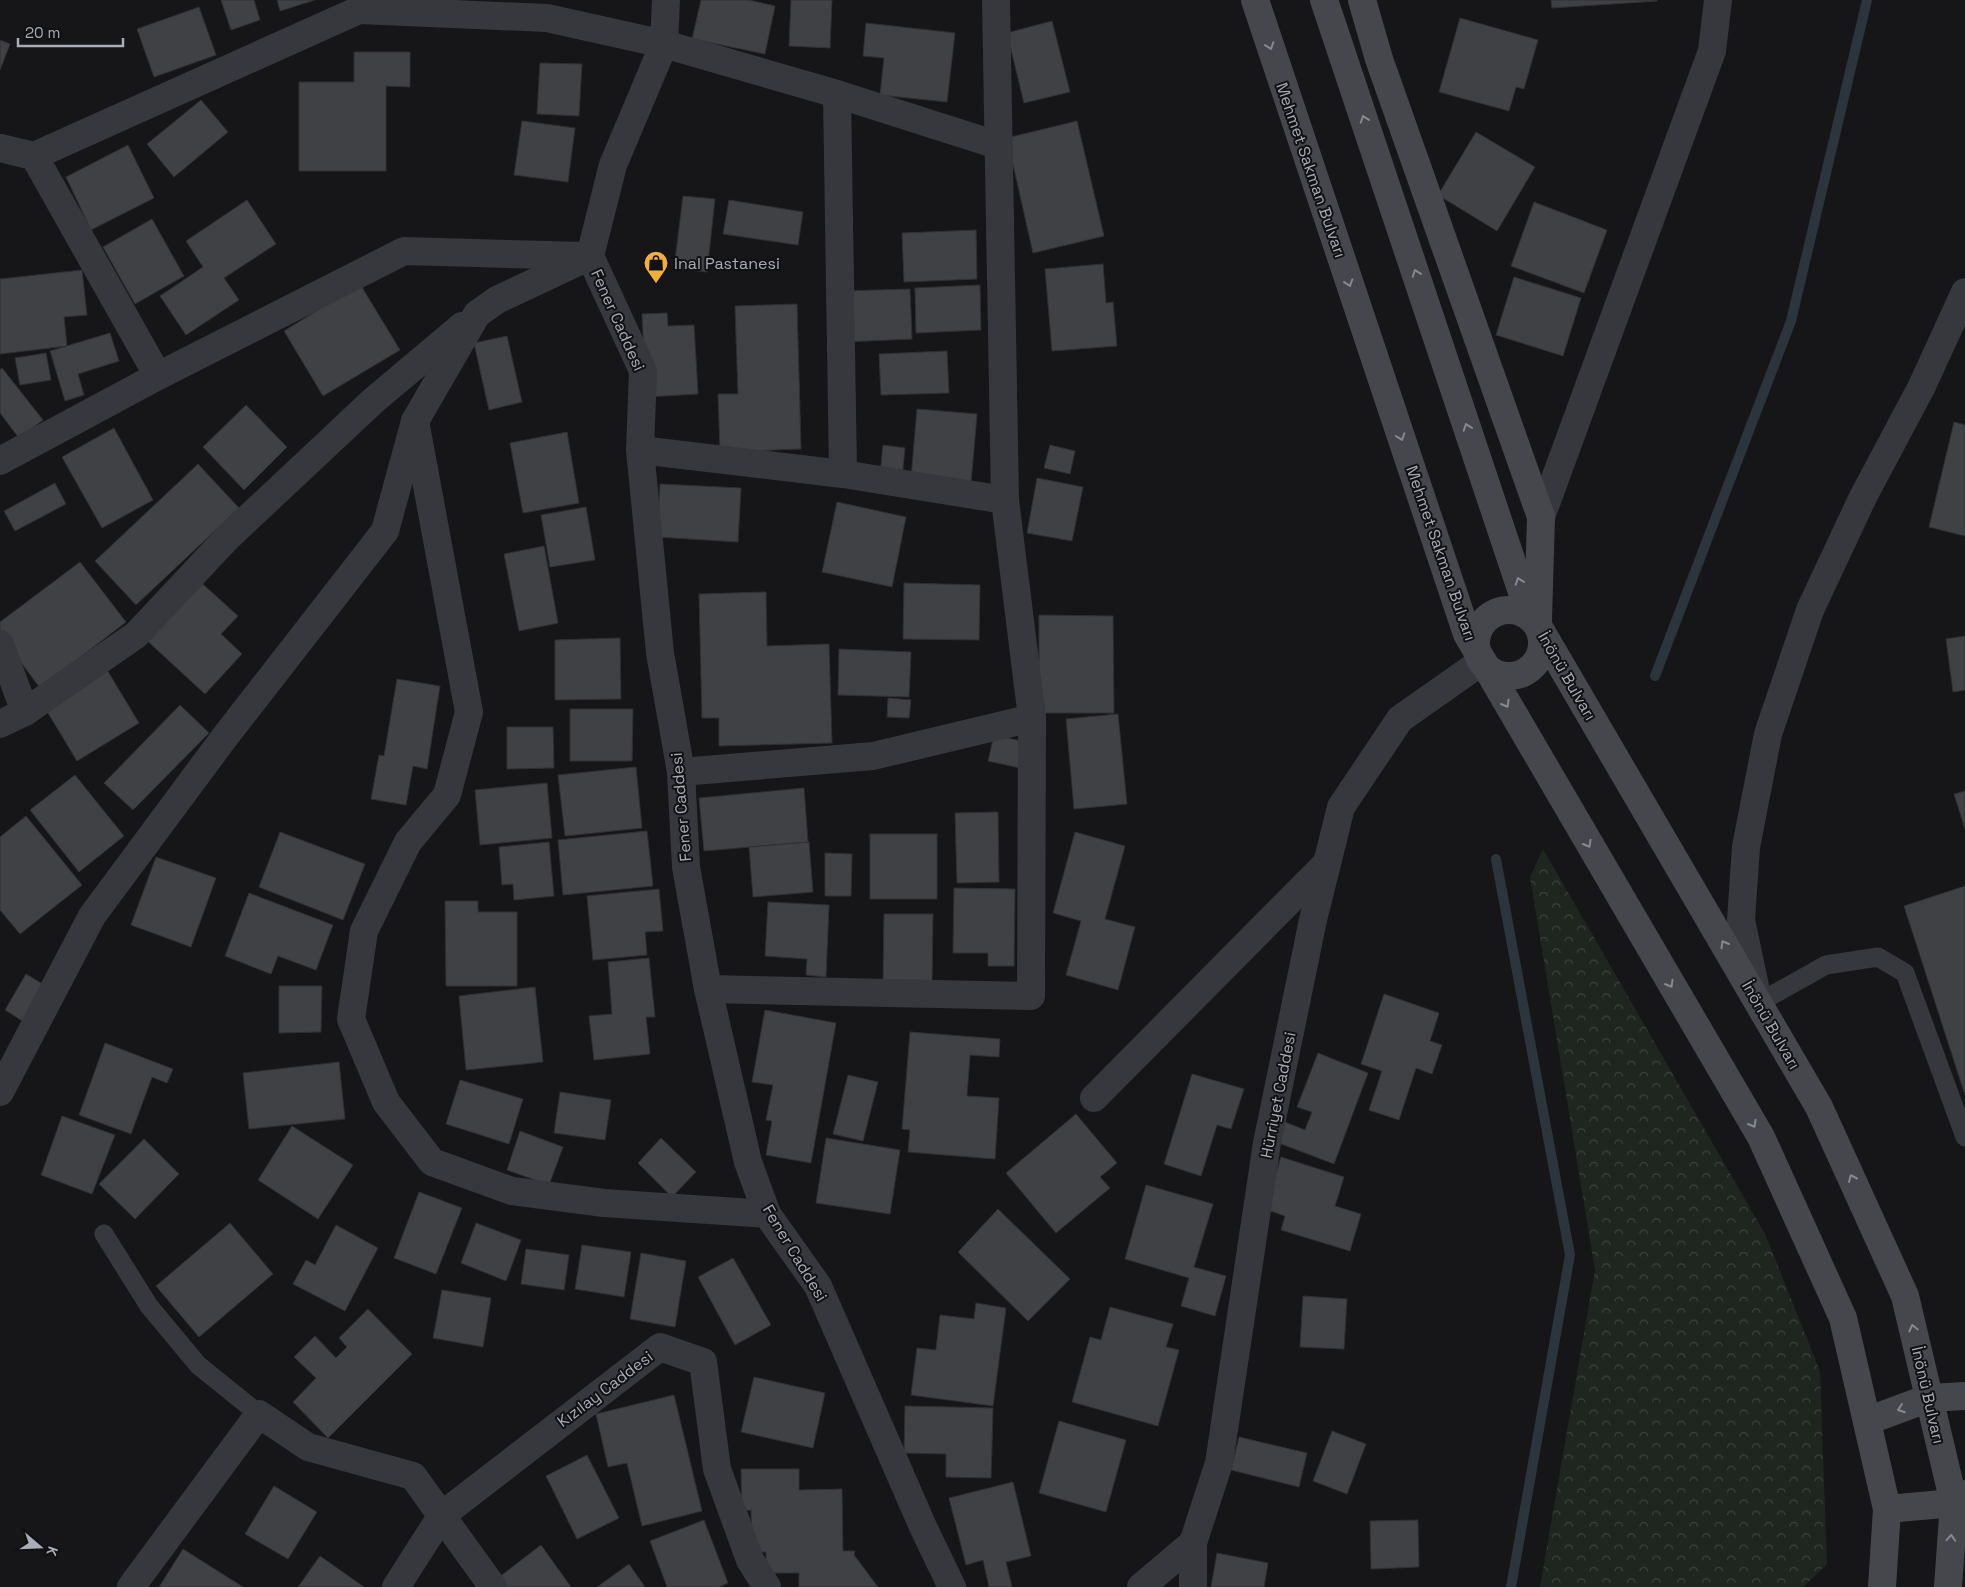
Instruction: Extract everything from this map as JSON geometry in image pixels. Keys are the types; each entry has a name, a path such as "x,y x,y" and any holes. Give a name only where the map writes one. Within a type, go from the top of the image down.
{"main road":[{"name":"Mehmet Sakman Bulvarı","path":"1255,0 1467,634 1481,662"},
{"path":"1324,0 1524,597 1538,626"},
{"path":"1362,0 1379,59 1541,517 1538,626"},
{"name":"Mehmet Sakman Bulvarı","path":"1481,662 1476,641 1478,631 1492,615 1512,610 1522,612 1538,626"},
{"name":"İnönü Bulvarı","path":"1481,662 1488,670 1499,675 1510,677 1522,675 1535,664 1542,648 1542,637 1538,626"},
{"name":"İnönü Bulvarı","path":"1538,626 1819,1107 1905,1296 1929,1398 1959,1498 1948,1587"},
{"path":"1481,662 1761,1137 1843,1318 1887,1509 1882,1587"},
{"path":"1867,1420 1929,1398 1965,1396"},
{"path":"1887,1509 1959,1498"}],"street":[{"name":"Fener Caddesi","path":"666,0 664,44 613,165 590,256 644,371 640,450 660,653 681,772 686,867 708,990 748,1162 768,1214 818,1286 924,1529 952,1587"},
{"path":"708,990 1032,996 1032,718 1005,500 997,145 996,0"},
{"path":"1541,517 1712,50 1718,0"},
{"path":"0,148 34,156 359,5 548,18 664,44 837,94 997,145"},
{"path":"837,94 843,474"},
{"path":"34,156 158,376"},
{"path":"0,461 158,376 404,251 590,256"},
{"path":"0,724 25,712 136,635 235,530 373,401 476,314 497,300 590,256"},
{"path":"1758,1002 1740,920 1746,847 1768,734 1810,610 1863,497 1922,386 1965,292"},
{"path":"0,1092 92,916 224,738 384,531 415,421 476,314"},
{"path":"415,421 469,712 447,795 408,842 364,931 351,1019 386,1102 432,1162 512,1191 604,1203 768,1214"},
{"path":"640,450 843,474 1005,500"},
{"path":"0,644 25,712"},
{"name":"Hürriyet Caddesi","path":"1193,1587 1193,1543 1219,1463 1267,1143 1313,920 1341,806 1400,719 1481,662"},
{"path":"681,772 873,756 1032,718"},
{"path":"1094,1098 1328,862"},
{"name":"Kızılay Caddesi","path":"396,1587 442,1514 660,1347 704,1362 718,1469 750,1560 766,1587"},
{"path":"131,1587 259,1414 308,1447 413,1476 493,1587"},
{"path":"1141,1587 1193,1543"},
{"path":"1163,1587 1193,1543"}],"lane":[{"path":"1758,1002 1826,965 1878,957 1904,973 1965,1138"},
{"path":"104,1234 149,1306 198,1365 259,1414"}],"green space":[{"path":"1543,849 1765,1234 1820,1371 1827,1564 1803,1587 1540,1587 1595,1270 1530,877"}],"building":[{"path":"221,0 254,0 260,20 231,30"},
{"path":"277,0 315,0 280,11"},
{"path":"701,0 749,0 775,6 765,54 692,39"},
{"path":"791,0 832,0 830,48 789,46"},
{"path":"1551,0 1657,0 1657,1 1552,8"},
{"path":"199,7 216,55 154,77 137,29"},
{"path":"1460,18 1538,40 1524,89 1516,87 1509,111 1439,92"},
{"path":"1052,21 1070,92 1024,103 1007,33"},
{"path":"866,23 955,33 947,102 880,95 884,58 863,56"},
{"path":"0,40 10,44 0,70"},
{"path":"354,52 410,52 410,87 386,86 386,171 299,171 299,82 354,82"},
{"path":"540,63 582,64 579,116 537,114"},
{"path":"201,100 228,132 174,177 147,144"},
{"path":"522,121 575,128 568,182 514,175"},
{"path":"1077,121 1104,236 1033,253 1007,138"},
{"path":"1476,132 1535,167 1497,231 1438,195"},
{"path":"128,145 154,198 91,230 66,177"},
{"path":"683,196 715,199 707,272 674,268"},
{"path":"247,200 276,244 224,278 239,300 186,335 160,296 203,267 186,241"},
{"path":"729,200 803,212 798,245 723,234"},
{"path":"1534,202 1607,230 1584,293 1511,266"},
{"path":"152,219 184,276 135,304 103,247"},
{"path":"976,230 977,279 904,282 902,233"},
{"path":"1103,264 1106,303 1113,302 1117,346 1052,351 1045,269"},
{"path":"82,270 87,315 64,317 67,346 0,354 0,279"},
{"path":"1514,277 1581,298 1563,356 1496,335"},
{"path":"360,284 400,350 323,396 284,331"},
{"path":"980,285 981,330 916,333 915,288"},
{"path":"910,289 912,339 845,342 843,291"},
{"path":"797,304 801,449 720,452 718,394 738,394 735,306"},
{"path":"667,313 668,326 694,325 698,394 646,397 642,314"},
{"path":"110,333 119,361 78,374 84,395 65,401 50,351"},
{"path":"507,336 522,402 489,410 474,343"},
{"path":"947,351 949,393 881,395 879,354"},
{"path":"46,353 51,380 20,385 15,358"},
{"path":"2,368 43,420 19,438 0,413 0,370"},
{"path":"246,405 287,447 244,490 203,447"},
{"path":"917,409 977,414 971,483 911,478"},
{"path":"1954,422 1965,425 1965,536 1929,527"},
{"path":"114,428 153,500 102,528 62,457"},
{"path":"567,432 579,503 523,513 510,443"},
{"path":"883,445 905,448 902,478 880,476"},
{"path":"1050,445 1075,451 1070,474 1044,468"},
{"path":"198,464 239,508 136,605 95,561"},
{"path":"1037,478 1083,487 1072,541 1027,533"},
{"path":"55,483 66,504 15,531 4,511"},
{"path":"660,484 741,488 738,542 657,537"},
{"path":"837,502 906,517 892,587 822,572"},
{"path":"586,507 595,560 550,567 541,515"},
{"path":"544,546 558,623 519,631 504,554"},
{"path":"80,562 126,622 40,688 0,634 0,622"},
{"path":"195,577 238,616 221,634 242,654 205,694 142,636"},
{"path":"904,583 980,585 979,640 903,639"},
{"path":"766,592 767,646 829,644 832,743 719,746 719,718 702,718 699,594"},
{"path":"1039,615 1113,616 1114,713 1039,713"},
{"path":"1965,636 1965,690 1953,692 1946,639"},
{"path":"620,638 621,699 555,700 555,640"},
{"path":"839,649 911,652 909,697 838,695"},
{"path":"107,670 139,723 77,761 45,708"},
{"path":"397,679 440,686 427,769 413,766 406,805 371,799 379,755 384,756"},
{"path":"888,698 911,700 909,718 887,717"},
{"path":"180,705 209,733 133,810 104,783"},
{"path":"570,709 633,709 632,761 570,761"},
{"path":"1118,714 1127,804 1074,809 1066,719"},
{"path":"507,727 553,727 554,768 507,769"},
{"path":"994,735 1026,742 1020,768 988,761"},
{"path":"636,767 642,828 565,836 558,775"},
{"path":"75,775 124,836 79,872 30,810"},
{"path":"547,783 552,838 480,845 475,790"},
{"path":"804,788 808,842 704,851 699,798"},
{"path":"1965,791 1965,829 1954,794"},
{"path":"998,812 999,882 957,883 955,813"},
{"path":"26,816 82,885 20,934 0,910 0,837"},
{"path":"647,831 653,886 563,895 558,840"},
{"path":"280,832 365,864 343,920 259,887"},
{"path":"1075,832 1125,846 1105,919 1135,927 1118,990 1066,975 1081,921 1053,913"},
{"path":"870,834 937,834 937,899 870,899"},
{"path":"549,842 554,896 514,900 513,884 502,885 499,847"},
{"path":"809,842 813,892 753,897 749,847"},
{"path":"825,853 852,854 851,896 825,896"},
{"path":"156,857 216,878 191,947 131,925"},
{"path":"1965,886 1965,1095 1904,906"},
{"path":"954,888 1015,889 1014,966 988,966 988,953 953,953"},
{"path":"659,889 663,931 645,932 647,955 593,960 587,896"},
{"path":"249,893 333,925 316,970 278,956 271,974 225,956"},
{"path":"445,901 478,901 478,912 517,912 517,986 446,986"},
{"path":"768,902 829,905 826,977 806,975 807,959 765,956"},
{"path":"884,914 933,914 932,983 883,982"},
{"path":"649,958 655,1017 646,1017 650,1054 594,1060 589,1016 612,1014 608,962"},
{"path":"26,974 46,986 24,1022 5,1010"},
{"path":"279,986 322,986 321,1032 279,1033"},
{"path":"535,987 543,1062 466,1070 459,996"},
{"path":"1384,994 1439,1013 1430,1041 1442,1045 1432,1074 1416,1068 1399,1120 1369,1110 1382,1071 1361,1064"},
{"path":"765,1010 836,1023 811,1163 766,1155 772,1121 766,1120 773,1085 752,1082"},
{"path":"910,1032 1000,1039 999,1057 970,1055 967,1096 999,1098 995,1159 908,1152 910,1130 902,1129"},
{"path":"105,1043 173,1069 167,1083 152,1077 131,1134 79,1115"},
{"path":"1318,1053 1368,1073 1334,1164 1276,1142 1285,1122 1305,1130 1312,1112 1297,1107"},
{"path":"339,1062 345,1119 249,1129 243,1073"},
{"path":"1192,1074 1244,1089 1231,1129 1217,1125 1201,1176 1164,1164"},
{"path":"848,1075 878,1082 863,1141 833,1134"},
{"path":"460,1080 523,1099 509,1144 446,1124"},
{"path":"560,1092 611,1100 605,1140 554,1133"},
{"path":"1076,1114 1117,1163 1100,1177 1110,1188 1056,1233 1006,1173"},
{"path":"62,1116 115,1135 92,1194 41,1175"},
{"path":"292,1126 353,1165 318,1219 258,1180"},
{"path":"520,1131 563,1147 549,1185 507,1170"},
{"path":"661,1138 696,1172 672,1197 638,1163"},
{"path":"826,1138 900,1150 890,1214 816,1203"},
{"path":"144,1139 179,1174 135,1219 99,1184"},
{"path":"1281,1157 1344,1177 1335,1206 1361,1214 1350,1251 1281,1230 1285,1216 1265,1209"},
{"path":"1146,1185 1213,1204 1194,1267 1226,1276 1215,1316 1181,1306 1189,1278 1125,1259"},
{"path":"419,1192 462,1208 436,1274 394,1258"},
{"path":"998,1209 1070,1279 1028,1321 958,1252"},
{"path":"230,1223 273,1274 199,1337 156,1286"},
{"path":"476,1223 521,1240 506,1281 461,1263"},
{"path":"336,1225 378,1248 345,1311 293,1284 306,1260 315,1265"},
{"path":"582,1245 631,1252 624,1297 575,1289"},
{"path":"526,1249 569,1255 564,1290 521,1284"},
{"path":"641,1253 686,1261 675,1327 630,1319"},
{"path":"733,1258 771,1325 735,1345 698,1277"},
{"path":"442,1290 491,1298 483,1347 433,1338"},
{"path":"1303,1296 1347,1299 1344,1349 1300,1347"},
{"path":"976,1303 1006,1308 993,1406 911,1395 917,1348 936,1350 940,1315 974,1319"},
{"path":"1110,1307 1173,1324 1166,1347 1179,1350 1158,1426 1072,1402 1090,1337 1101,1340"},
{"path":"368,1309 412,1354 328,1438 293,1402 316,1378 294,1357 315,1336 336,1358 347,1347 339,1338"},
{"path":"754,1377 825,1393 813,1448 741,1432"},
{"path":"674,1395 702,1511 642,1526 627,1463 608,1467 596,1414"},
{"path":"905,1406 993,1408 991,1478 946,1477 946,1454 904,1453"},
{"path":"1059,1421 1126,1440 1106,1512 1039,1493"},
{"path":"1332,1431 1366,1444 1347,1494 1313,1481"},
{"path":"1239,1437 1307,1453 1299,1487 1231,1470"},
{"path":"587,1455 619,1518 577,1539 546,1476"},
{"path":"741,1469 799,1469 799,1490 842,1489 843,1551 855,1551 854,1555 878,1587 799,1587 799,1573 766,1573 766,1552 752,1552 751,1510 742,1511"},
{"path":"1013,1482 1031,1556 1006,1562 1012,1587 989,1587 983,1560 966,1565 949,1498"},
{"path":"274,1486 317,1512 288,1559 245,1534"},
{"path":"704,1520 728,1583 719,1587 667,1587 650,1541"},
{"path":"1418,1520 1419,1567 1371,1569 1370,1521"},
{"path":"541,1545 571,1587 505,1587 498,1578"},
{"path":"183,1549 243,1587 159,1587"},
{"path":"1217,1553 1268,1563 1264,1587 1211,1587"},
{"path":"320,1556 364,1587 298,1587"},
{"path":"629,1564 645,1587 597,1587"}],"waterway":[{"path":"1655,676 1791,321 1867,0"},
{"path":"1496,859 1570,1255 1511,1587"}],"place":[{"name":"Inal Pastanesi","path":"656,284"}]}
